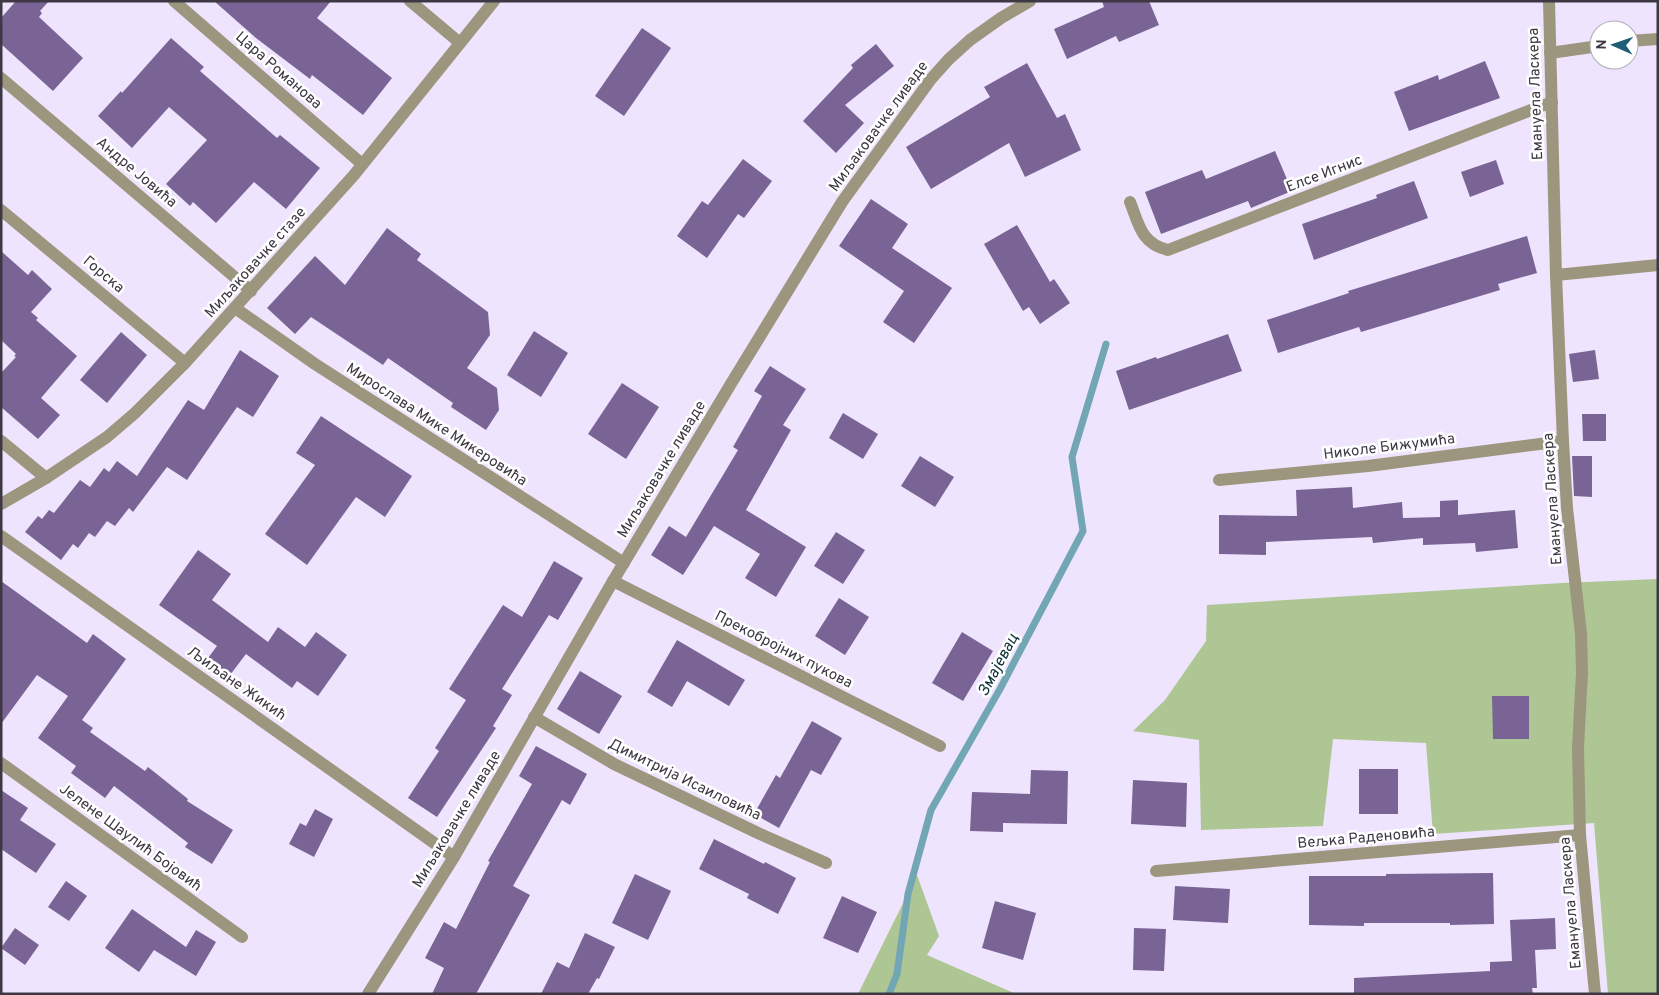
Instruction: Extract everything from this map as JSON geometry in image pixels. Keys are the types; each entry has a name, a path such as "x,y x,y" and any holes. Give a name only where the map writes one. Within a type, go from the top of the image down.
{"street":[{"name":"Цара Романова","path":"174,1 362,164"},
{"path":"410,1 460,43"},
{"name":"Миљаковачке стазе","path":"1,504 46,478 107,437 135,413 185,363 362,164 494,1"},
{"name":"Миљаковачке ливаде","path":"368,994 454,857 613,581 837,210 931,79 949,59 970,40 1001,18 1030,1"},
{"name":"Емануела Ласкера","path":"1549,1 1556,275 1563,441 1568,518 1582,634 1578,748 1580,835 1595,994"},
{"path":"1639,40 1658,39"},
{"path":"1550,53 1589,47"},
{"name":"Андре Јовића","path":"1,78 251,291"},
{"name":"Елсе Игнис","path":"1130,202 1144,236 1156,247 1168,250 1552,102"},
{"name":"Горска","path":"1,210 185,363"},
{"path":"1556,275 1658,265"},
{"name":"Мирослава Мике Микеровића","path":"235,308 315,364 624,563"},
{"path":"1,441 46,478"},
{"name":"Николе Бижумића","path":"1219,480 1368,466 1563,441"},
{"name":"Љиљане Жикић","path":"1,536 454,857"},
{"name":"Прекобројних пукова","path":"613,581 940,746"},
{"name":"Димитрија Исаиловића","path":"534,717 614,764 760,834 826,863"},
{"name":"Јелене Шаулић Бојовић","path":"1,763 242,937"},
{"name":"Вељка Раденовића","path":"1156,871 1580,835"}],"green space":[{"path":"1658,579 1658,994 1608,994 1594,823 1433,834 1426,743 1333,739 1323,826 1201,830 1199,740 1133,731 1165,700 1206,641 1207,605 1562,583"},
{"path":"917,875 939,936 927,955 1016,994 858,994"}],"building":[{"path":"16,1 49,1 40,11 42,13 39,17 83,58 53,91 1,44 1,18"},
{"path":"214,1 331,1 317,18 392,78 363,115 312,75 310,79 256,38"},
{"path":"1102,1 1149,1 1159,25 1119,42 1116,36 1067,59 1054,29 1104,7"},
{"path":"642,28 671,48 624,116 595,96"},
{"path":"171,38 204,67 200,71 277,138 280,135 320,168 286,209 254,182 216,223 193,202 190,206 166,184 207,140 169,107 132,148 98,116 121,91 122,93"},
{"path":"876,44 894,66 845,105 864,123 836,153 803,121 853,68 851,65"},
{"path":"1485,61 1500,98 1409,131 1394,92 1438,75 1439,80"},
{"path":"1027,63 1057,118 1065,114 1081,150 1025,177 1009,143 931,189 906,147 990,97 984,87"},
{"path":"1275,151 1292,191 1251,208 1248,201 1161,234 1145,192 1202,170 1206,179"},
{"path":"743,159 772,181 744,218 738,214 707,258 677,236 702,201 708,205"},
{"path":"1496,160 1504,184 1470,197 1461,172"},
{"path":"1414,181 1428,218 1314,260 1302,224 1377,198 1376,195"},
{"path":"871,199 908,224 892,248 952,288 914,343 883,322 904,291 839,246"},
{"path":"1017,225 1050,282 1054,279 1070,303 1040,324 1029,307 1023,311 984,244"},
{"path":"387,228 421,254 417,260 488,312 490,335 467,368 497,388 499,410 486,430 451,407 453,403 388,358 383,365 311,317 295,334 267,308 315,256 345,285"},
{"path":"1527,236 1537,273 1498,284 1500,290 1361,332 1359,327 1278,353 1267,320 1349,293 1348,291"},
{"path":"1,251 28,275 32,270 52,289 31,312 38,318 36,320 77,356 41,398 60,415 38,439 1,407 1,373 16,357 14,356 16,354 1,340"},
{"path":"534,331 568,353 541,397 507,375"},
{"path":"121,332 147,355 107,403 80,380"},
{"path":"1228,334 1242,371 1129,410 1116,371"},
{"path":"240,350 279,376 253,417 237,407 187,480 167,467 133,512 129,508 115,526 107,521 95,537 89,533 78,548 73,544 61,560 25,532 38,516 42,519 49,510 54,513 80,480 90,487 104,468 109,472 117,461 137,476 188,400 204,410"},
{"path":"1595,350 1599,379 1573,382 1569,354"},
{"path":"770,366 806,389 783,425 791,430 746,510 806,547 776,597 745,578 760,554 714,526 683,575 651,555 669,526 686,537 738,450 733,447 762,396 754,391"},
{"path":"622,383 659,407 626,459 588,434"},
{"path":"843,413 878,434 863,459 829,438"},
{"path":"1582,414 1606,414 1606,441 1583,441"},
{"path":"321,416 412,476 385,517 356,497 307,565 265,534 315,465 296,453"},
{"path":"920,456 954,477 935,507 901,486"},
{"path":"1572,456 1592,456 1592,497 1574,496"},
{"path":"1352,487 1353,508 1402,502 1403,518 1440,517 1440,501 1458,500 1458,515 1515,510 1518,548 1476,552 1475,543 1423,545 1423,538 1373,543 1372,537 1266,542 1266,555 1219,554 1219,515 1297,516 1296,490"},
{"path":"836,532 865,550 843,584 814,566"},
{"path":"198,550 231,574 212,600 268,642 278,627 305,647 316,632 347,655 318,696 297,681 292,688 246,654 230,675 208,658 217,646 159,605"},
{"path":"554,561 583,578 558,620 549,615 502,689 512,695 493,726 496,728 437,817 408,798 439,751 435,748 466,700 449,689 503,605 522,617"},
{"path":"1,581 87,643 93,634 126,659 82,720 93,728 90,732 145,771 148,767 188,799 187,801 233,830 212,864 185,847 188,843 114,786 105,798 71,773 76,766 38,738 68,696 37,675 1,724"},
{"path":"839,598 869,617 845,655 815,636"},
{"path":"962,632 993,651 963,701 932,683"},
{"path":"677,640 745,680 729,706 687,681 672,707 647,692"},
{"path":"580,671 622,696 599,734 557,709"},
{"path":"1492,696 1529,696 1529,739 1493,739"},
{"path":"812,721 842,738 821,775 811,770 779,828 754,814 776,775 780,778"},
{"path":"536,746 587,774 570,805 562,800 513,886 530,895 476,994 432,994 444,968 425,958 444,922 456,929 490,862 488,861 532,784 519,776"},
{"path":"1359,769 1398,769 1398,814 1359,814"},
{"path":"1031,770 1068,771 1067,824 1003,823 1003,832 970,831 972,792 1030,794"},
{"path":"1133,780 1187,783 1186,827 1131,824"},
{"path":"1,790 28,808 20,820 56,844 36,873 1,849"},
{"path":"315,809 333,819 314,857 289,844 300,823 306,826"},
{"path":"714,839 796,878 778,914 747,898 749,894 699,869"},
{"path":"1493,873 1494,924 1364,923 1364,926 1309,925 1309,876"},
{"path":"635,874 671,891 648,940 612,923"},
{"path":"66,881 87,896 69,921 48,907"},
{"path":"1175,886 1230,889 1228,923 1173,920"},
{"path":"842,896 877,912 858,953 823,938"},
{"path":"995,901 1036,913 1023,960 982,948"},
{"path":"132,909 186,947 196,930 216,942 196,976 154,950 139,972 105,948"},
{"path":"1555,918 1556,949 1535,950 1537,988 1532,988 1533,994 1354,994 1354,978 1490,971 1490,962 1512,961 1510,920"},
{"path":"15,928 39,945 25,965 1,948"},
{"path":"1134,928 1166,929 1164,971 1133,970"},
{"path":"585,933 615,947 599,979 597,978 588,994 541,994 557,962 569,968"}],"waterway":[{"name":"Змајевац","path":"889,994 897,974 908,894 931,810 1000,689 1083,531 1072,457 1106,344"}]}
